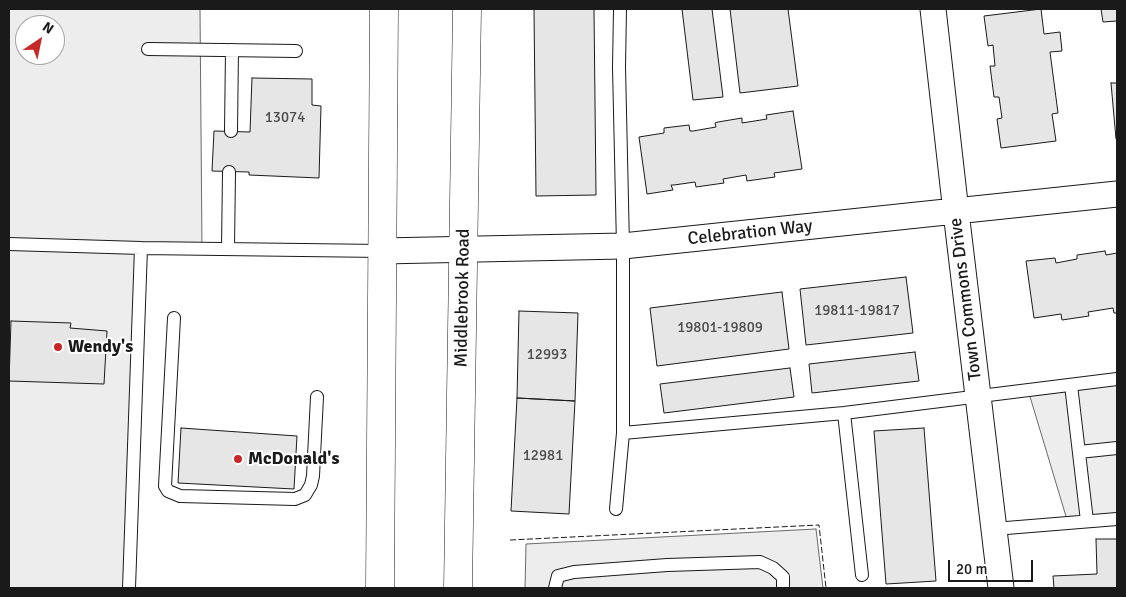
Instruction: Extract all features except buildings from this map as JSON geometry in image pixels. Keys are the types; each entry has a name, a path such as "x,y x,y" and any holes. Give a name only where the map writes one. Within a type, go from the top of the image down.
{"main road":[{"path":"380,588 384,9"},
{"name":"Middlebrook Road","path":"458,588 467,9"}],"street":[{"name":"Town Commons Drive","path":"933,9 1001,588"},
{"name":"Celebration Way","path":"382,251 623,246 1117,194"}],"lane":[{"path":"616,510 623,433 620,9"},
{"path":"148,49 296,51"},
{"path":"231,131 232,50"},
{"path":"228,249 230,172"},
{"path":"9,244 141,248 382,251"},
{"path":"129,588 141,248"},
{"path":"174,318 165,486 168,491 180,496 295,499 305,495 311,486 313,476 317,397"},
{"path":"623,433 844,413 1117,379"},
{"path":"1071,385 1087,521"},
{"path":"844,413 862,575"},
{"path":"1079,452 1117,448"},
{"path":"994,529 1117,519"},
{"path":"555,588 558,576 574,572 667,565 760,562 773,568 783,577 783,588"}],"shaded area":[{"path":"9,9 200,9 202,249 141,247 129,588 9,588"},
{"path":"1117,379 1117,519 1068,523 1028,390"},
{"path":"816,529 823,588 525,588 526,544"}],"fence":[{"path":"510,540 819,525 826,588"}],"place":[{"name":"Wendy's","path":"58,347"},
{"name":"McDonald's","path":"238,459"}]}
